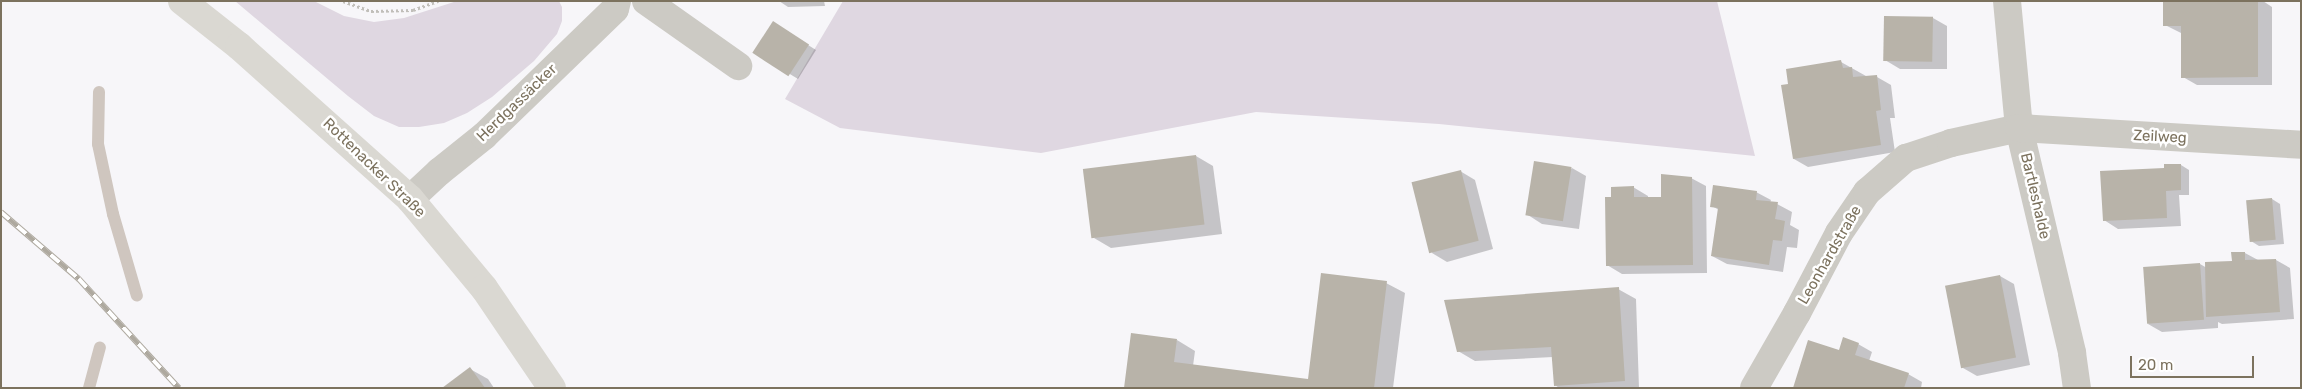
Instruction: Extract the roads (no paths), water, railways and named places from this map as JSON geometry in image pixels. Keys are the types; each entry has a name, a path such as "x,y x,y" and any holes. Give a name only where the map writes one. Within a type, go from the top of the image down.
{"main road":[{"name":"Rottenacker Straße","path":"182,1 246,52 410,199 484,288 552,388"}],"street":[{"name":"Herdgassäcker","path":"410,199 439,172 484,136 615,9 617,1"},
{"path":"646,1 738,66"},
{"name":"Bartleshalde","path":"2006,1 2019,128 2072,353 2077,388"},
{"name":"Zeilweg","path":"2019,128 2301,145"},
{"name":"Leonhardstraße","path":"1754,388 1798,313 1839,233 1867,192 1906,158 1951,143 2019,128"}],"waterway":[{"path":"99,92 98,144 113,214 137,296"},
{"path":"89,388 100,347"}],"railway":[{"path":"1,212 79,279 179,388"}]}
